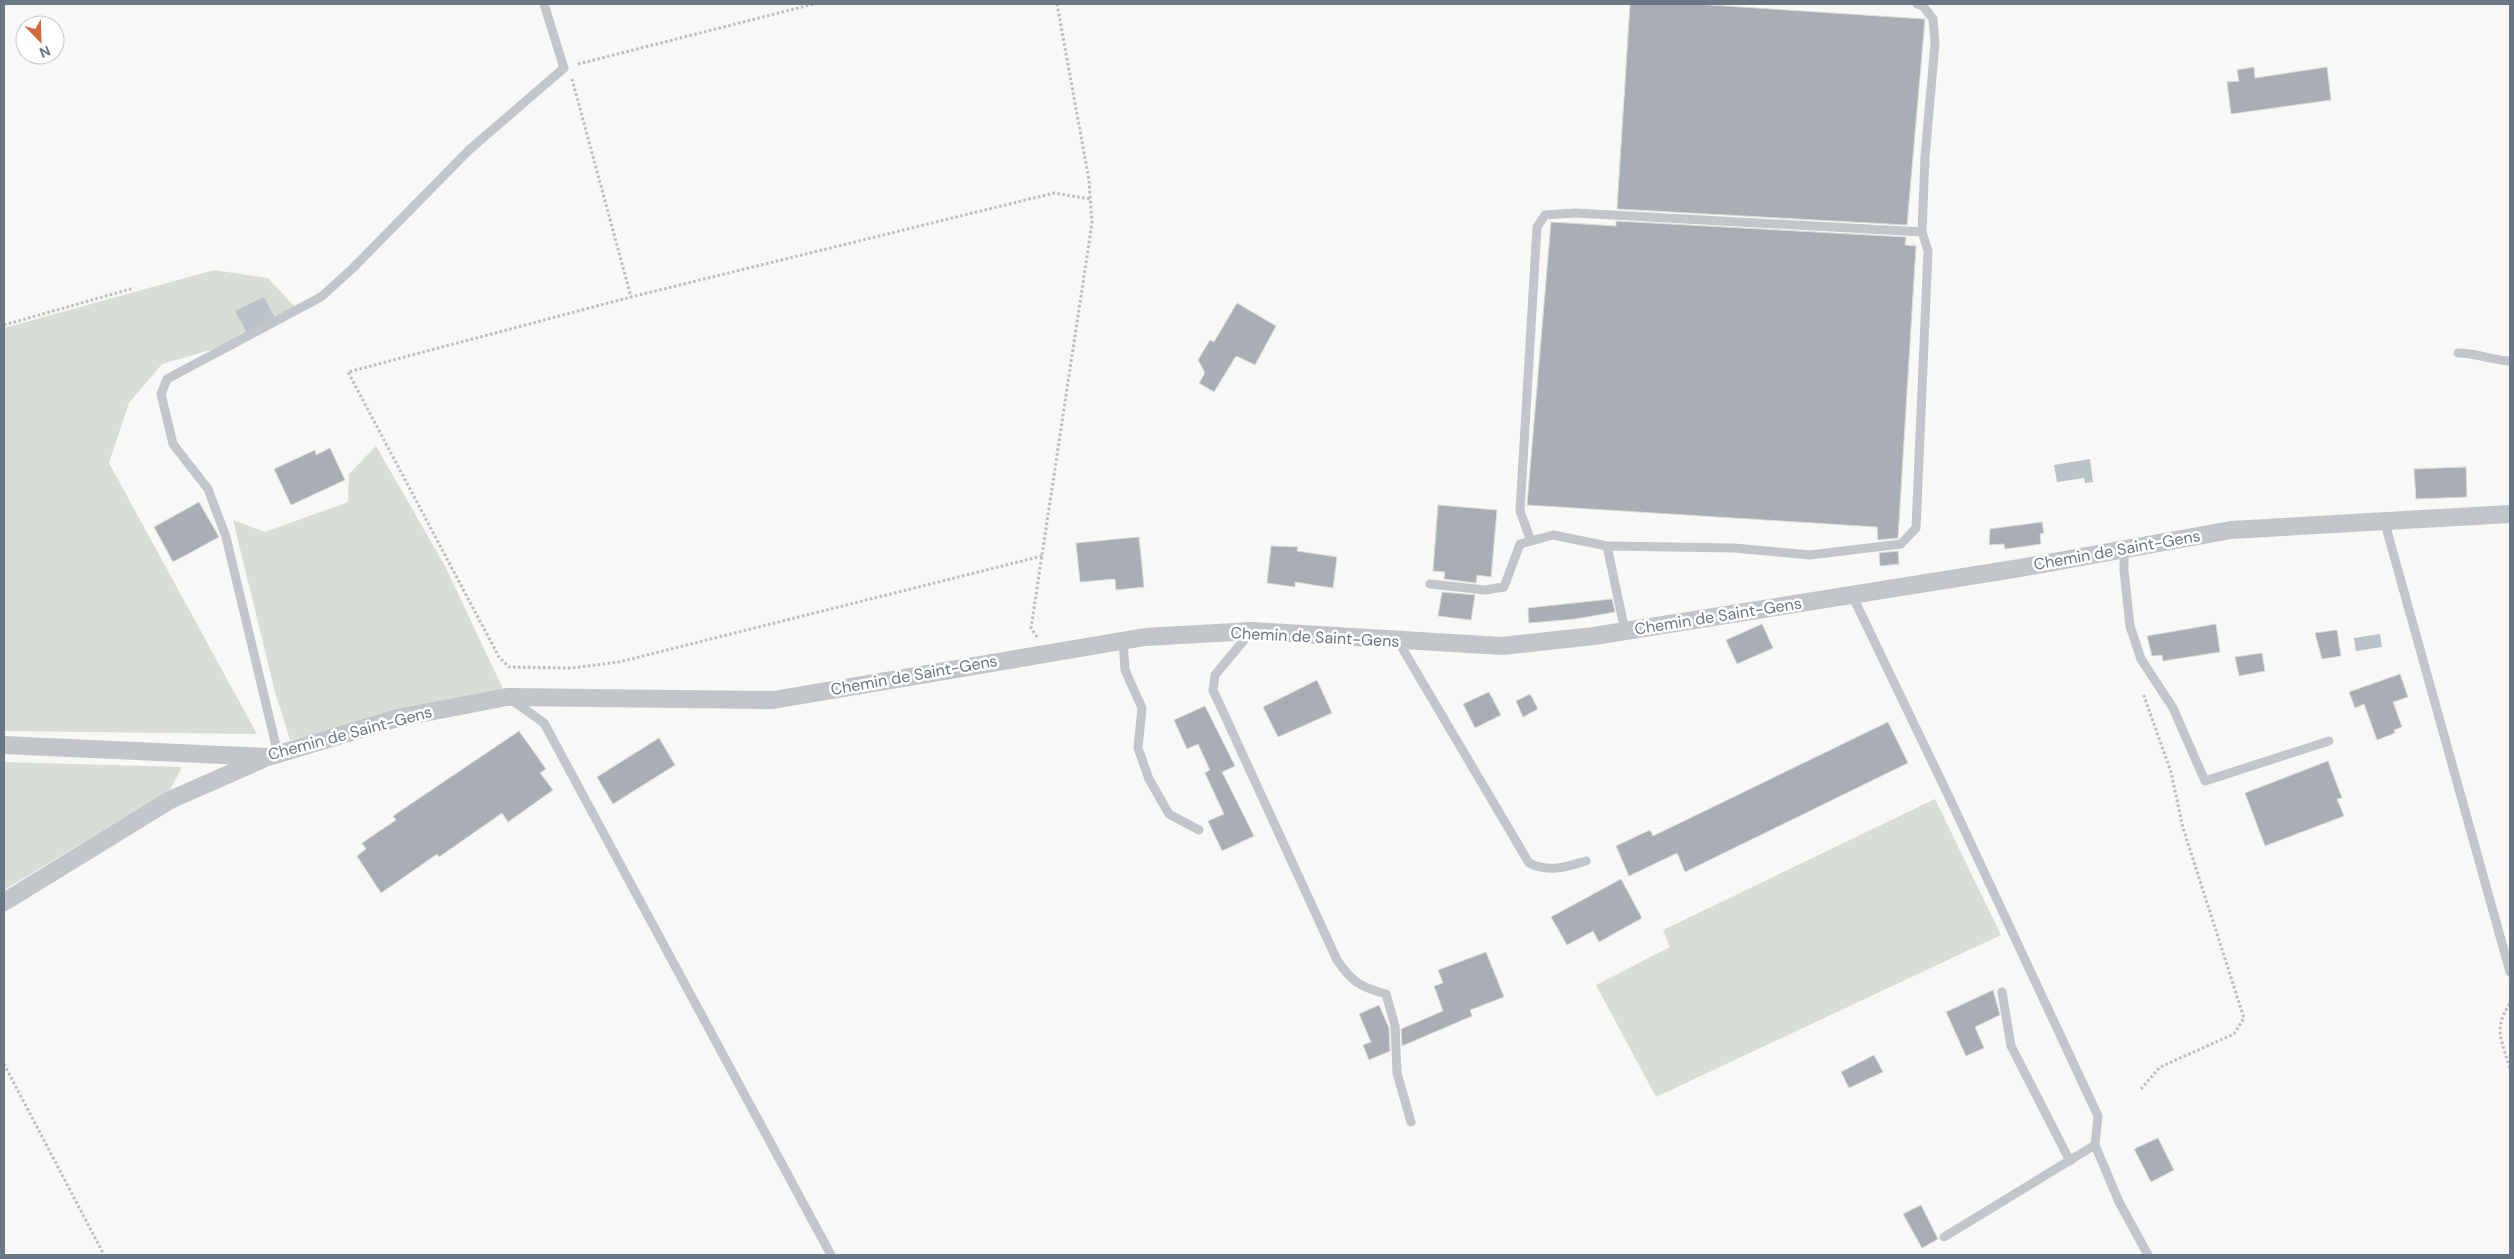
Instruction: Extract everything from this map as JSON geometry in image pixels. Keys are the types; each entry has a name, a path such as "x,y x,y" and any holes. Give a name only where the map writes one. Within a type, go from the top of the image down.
{"street":[{"name":"Chemin de Saint-Gens","path":"4,744 273,756 398,718 508,697 773,700 1145,637 1252,631 1502,646 1625,631 1852,595 2232,530 2510,514"},
{"path":"4,902 170,800 273,756"}],"lane":[{"path":"273,756 226,537 208,489 173,444 161,394 167,379 321,297 353,268 469,150 564,68 544,4"},
{"path":"1430,584 1485,590 1504,588 1520,544 1553,535 1607,546 1734,548 1810,555 1901,544 1916,528 1928,251 1922,232 1925,157 1935,43 1933,19 1923,6 1916,4"},
{"path":"1531,541 1520,511 1537,227 1545,215 1576,213 1922,232"},
{"path":"2458,353 2475,353 2496,360 2510,361"},
{"path":"2384,520 2510,972"},
{"path":"1607,546 1625,631"},
{"path":"2124,549 2124,570 2130,626 2140,660 2173,708 2205,781 2329,741"},
{"path":"1852,595 1950,799 2098,1116 2095,1145 2119,1202 2148,1255"},
{"path":"1252,631 1215,675 1213,690 1337,960 1348,977 1363,988 1386,994 1395,1026 1397,1074 1411,1122"},
{"path":"1123,640 1125,670 1142,708 1138,748 1149,779 1169,814 1199,830"},
{"path":"1398,641 1530,864 1542,869 1560,868 1586,861"},
{"path":"508,697 544,723 831,1255"},
{"path":"2002,992 2011,1046 2070,1161"},
{"path":"1944,1237 2095,1145"}],"path":[{"path":"631,296 571,77 564,68 814,4"},
{"path":"1046,653 1032,628 1092,223 1089,180 1057,4"},
{"path":"1042,556 619,662 572,668 508,667 499,657 348,372 631,296 1054,193 1090,199"},
{"path":"4,325 134,288"},
{"path":"2140,660 2138,680 2171,772 2183,828 2244,1018 2234,1034 2160,1067 2141,1089"},
{"path":"2510,1004 2503,1013 2498,1028 2510,1068"},
{"path":"4,1064 104,1255"}],"shaded area":[{"path":"214,270 268,278 297,309 214,349 162,364 129,403 109,463 257,734 4,731 4,328"},
{"path":"264,297 275,318 247,333 235,311"},
{"path":"376,446 445,566 504,691 290,740 275,692 233,520 265,532 348,502 349,474"},
{"path":"2090,459 2093,482 2085,483 2084,478 2057,482 2054,465"},
{"path":"2380,634 2382,647 2356,651 2354,638"},
{"path":"4,762 182,767 170,790 4,890"},
{"path":"1935,799 2001,935 1656,1097 1596,985 1670,947 1663,930"}],"building":[{"path":"1630,4 1695,4 1925,19 1907,225 1617,209"},
{"path":"2254,67 2255,78 2327,67 2331,100 2231,114 2227,82 2239,81 2237,70"},
{"path":"1616,221 1906,237 1905,245 1916,246 1898,538 1878,540 1877,527 1527,505 1551,222 1616,226"},
{"path":"1237,303 1276,326 1255,365 1236,356 1214,392 1199,383 1205,373 1198,360 1210,340 1214,342"},
{"path":"330,448 345,480 291,505 274,469 315,450 316,455"},
{"path":"2466,467 2467,497 2416,499 2414,469"},
{"path":"199,502 219,537 173,562 154,527"},
{"path":"1438,505 1497,510 1491,577 1477,575 1476,583 1444,579 1445,572 1433,571"},
{"path":"2042,522 2044,533 2040,534 2041,544 2005,549 2004,544 1989,545 1990,529"},
{"path":"1139,537 1144,587 1116,590 1115,579 1080,582 1076,543"},
{"path":"1271,546 1298,547 1297,551 1337,557 1333,588 1295,582 1295,587 1267,583"},
{"path":"1898,551 1899,564 1880,566 1879,553"},
{"path":"1442,592 1475,595 1471,620 1438,616"},
{"path":"1612,599 1615,612 1575,619 1529,623 1528,608"},
{"path":"1762,624 1773,648 1737,664 1726,640"},
{"path":"2216,624 2220,652 2163,661 2162,655 2152,656 2147,636"},
{"path":"2337,630 2341,656 2322,659 2315,633"},
{"path":"2262,653 2265,671 2239,676 2235,657"},
{"path":"2400,674 2408,697 2393,702 2402,727 2394,730 2395,733 2377,740 2364,704 2355,708 2349,692"},
{"path":"1317,680 1332,713 1278,737 1263,707"},
{"path":"1489,692 1501,715 1475,728 1463,704"},
{"path":"1530,694 1538,709 1523,717 1516,701"},
{"path":"1205,706 1235,766 1222,772 1254,836 1222,851 1208,821 1224,814 1205,773 1210,770 1198,744 1187,749 1174,720"},
{"path":"1888,722 1908,763 1685,872 1677,853 1629,876 1616,846 1650,830 1653,836"},
{"path":"519,731 546,769 540,773 553,790 508,822 502,813 439,857 437,854 381,893 357,856 366,849 362,843 396,820 393,816"},
{"path":"659,738 675,765 613,804 597,777"},
{"path":"2328,761 2342,798 2337,799 2344,816 2265,846 2245,793"},
{"path":"1621,879 1642,918 1599,942 1593,931 1567,945 1551,917"},
{"path":"1486,952 1504,997 1470,1010 1472,1016 1402,1046 1401,1029 1443,1011 1434,986 1443,983 1438,970"},
{"path":"1993,990 2000,1015 1975,1027 1984,1048 1966,1056 1946,1012"},
{"path":"1379,1005 1389,1028 1390,1051 1369,1060 1363,1045 1371,1042 1359,1014"},
{"path":"1874,1055 1883,1072 1849,1088 1841,1072"},
{"path":"2158,1138 2174,1170 2151,1182 2134,1149"},
{"path":"1921,1205 1938,1239 1922,1248 1903,1214"}]}
